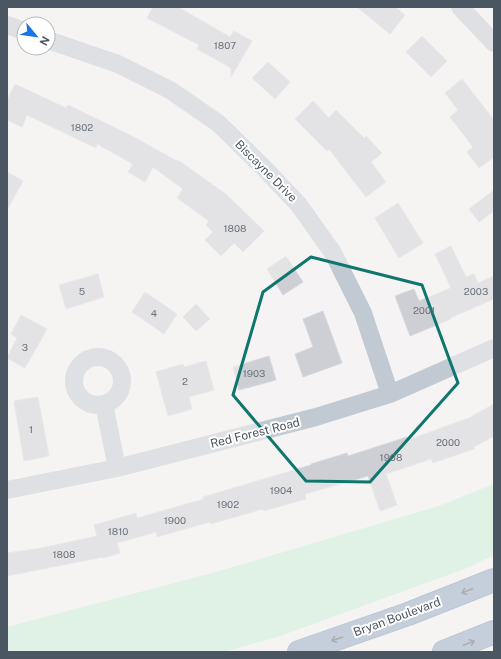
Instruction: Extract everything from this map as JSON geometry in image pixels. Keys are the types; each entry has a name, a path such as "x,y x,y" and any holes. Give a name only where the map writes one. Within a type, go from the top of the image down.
{"highway":[{"name":"Bryan Boulevard","path":"300,652 408,614 494,580"},
{"path":"444,652 494,632"}],"street":[{"path":"460,7 494,43"},
{"name":"Biscayne Drive","path":"56,43 118,64 170,90 218,123 264,168 299,205 333,252 363,313 390,394"},
{"name":"Red Forest Road","path":"7,490 117,468 316,418 390,394 494,348"},
{"path":"104,404 117,468"}],"highlighted area":[{"path":"311,257 422,285 458,383 370,482 306,481 233,395 263,292"}],"green space":[{"path":"494,484 494,555 467,568 280,636 223,652 7,652 7,627 216,572 439,506"}],"building":[{"path":"153,7 178,7 230,37 234,31 252,41 231,77 231,68 197,49 199,45 147,18"},
{"path":"357,7 395,7 405,15 390,34"},
{"path":"422,36 447,61 431,77 406,52"},
{"path":"268,62 290,82 275,99 252,78"},
{"path":"462,79 494,120 494,157 479,168 467,152 473,147 450,117 458,110 445,93"},
{"path":"15,84 66,108 68,105 130,135 177,161 178,160 227,195 264,231 243,252 234,243 221,256 205,240 213,232 206,225 209,221 177,198 183,189 153,167 145,182 128,172 133,164 97,144 96,148 27,115 22,127 7,120 7,101"},
{"path":"313,101 329,118 336,110 364,138 366,136 382,153 371,162 386,182 366,197 329,149 327,151 295,119"},
{"path":"7,172 23,181 7,210"},
{"path":"494,190 494,211 479,222 469,209"},
{"path":"398,203 423,243 399,258 375,218"},
{"path":"451,246 466,277 474,274 478,283 494,276 494,299 410,336 395,296 414,289 419,301 451,288 435,254"},
{"path":"286,256 303,282 283,295 267,269"},
{"path":"98,274 104,297 66,309 59,285"},
{"path":"145,292 177,314 164,334 132,312"},
{"path":"196,304 210,319 196,331 183,317"},
{"path":"323,311 342,363 303,377 295,354 313,347 303,319"},
{"path":"21,315 47,329 25,368 7,358 17,338 11,334"},
{"path":"269,356 276,380 239,390 233,367"},
{"path":"206,361 214,390 189,397 192,409 168,416 156,372 183,364 184,367"},
{"path":"38,397 49,456 24,461 14,401"},
{"path":"494,404 494,436 474,447 474,449 433,463 431,459 386,474 397,505 380,511 368,476 305,494 306,499 264,511 263,509 211,524 210,522 157,537 156,532 117,543 120,553 103,558 7,576 7,553 42,548 97,536 94,525 136,513 137,518 204,499 203,497 347,453 348,456 407,437 408,440 469,418"}]}
